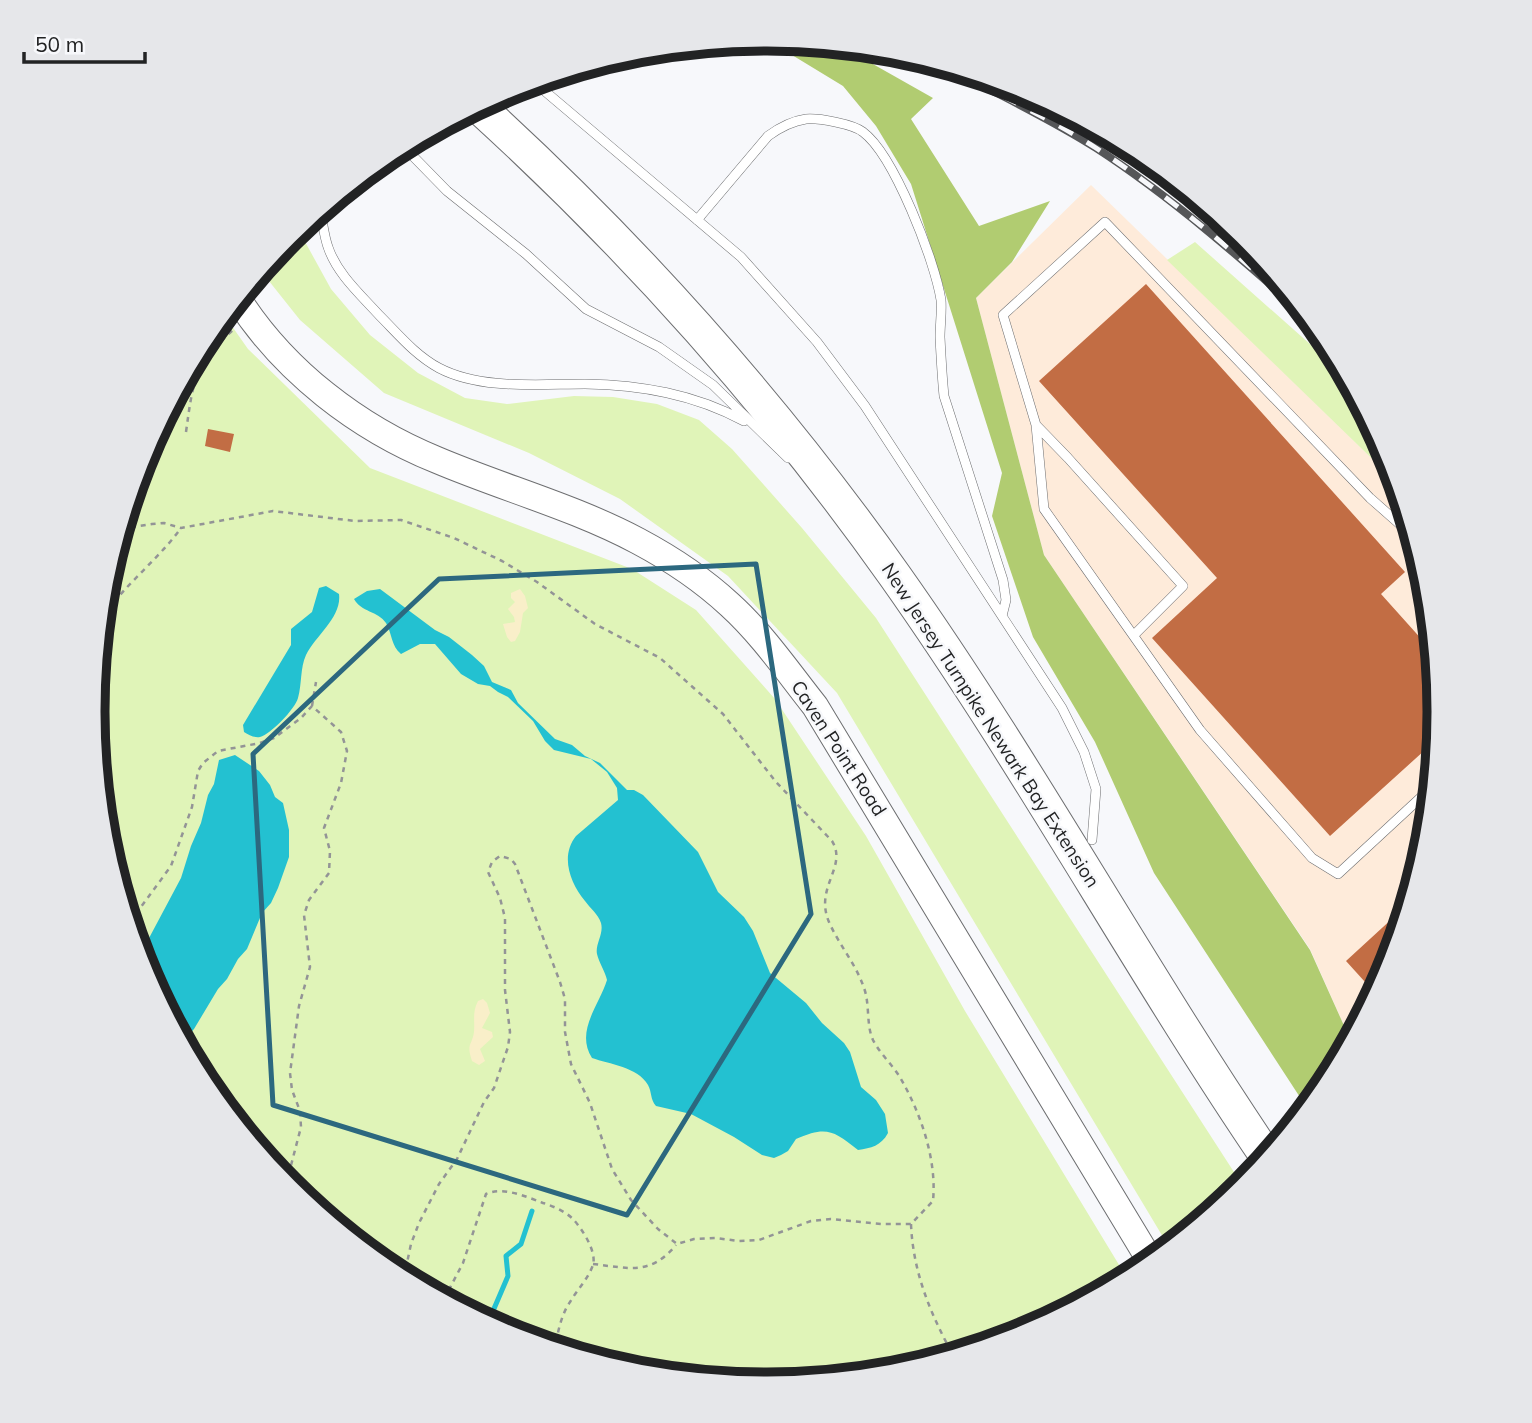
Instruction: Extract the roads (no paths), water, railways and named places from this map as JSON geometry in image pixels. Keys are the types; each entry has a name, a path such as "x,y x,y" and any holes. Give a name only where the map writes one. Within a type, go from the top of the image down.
{"highway":[{"name":"New Jersey Turnpike Newark Bay Extension","path":"507,104 586,178 668,263 756,361 896,540 958,629 1276,1131"},
{"name":"New Jersey Turnpike Newark Bay Extension","path":"486,113 569,192 677,306 771,414 852,518 957,667 1262,1148"}],"street":[{"name":"Caven Point Road","path":"244,307 286,360 333,401 381,433 434,460 593,520 639,541 687,571 730,605 774,653 823,718 1145,1252"}],"lane":[{"path":"543,90 741,257 817,342 865,406 1062,708 1084,752 1096,789 1092,840"},
{"path":"697,220 768,136 782,127 807,119 844,124 863,132 881,153 902,191 924,241 941,300 944,396 1003,580 1006,600 1002,616"},
{"path":"411,154 447,191 526,254 586,309 659,347 713,385 793,463"},
{"path":"323,222 329,250 346,279 411,349 439,368 470,379 543,386 585,384 656,389 689,396 722,409 753,426"},
{"path":"1399,523 1370,498 1105,222 1003,315 1036,425 1044,509 1200,730 1258,798 1312,859 1338,874 1421,798"},
{"path":"1036,425 1183,586 1134,635"},
{"path":"813,481 852,518"}],"water":[{"path":"326,586 339,594 337,610 306,655 296,703 265,735 254,737 244,732 243,725 291,645 291,629 312,612 319,588"},
{"path":"380,589 472,655 484,666 492,682 511,690 518,703 555,739 572,745 585,756 600,763 627,790 643,795 698,852 718,892 744,917 753,931 770,973 806,1003 850,1052 861,1087 876,1100 885,1114 888,1133 879,1144 858,1150 835,1134 822,1131 796,1139 788,1151 774,1158 762,1155 691,1114 656,1106 648,1085 637,1074 592,1058 587,1048 587,1028 607,980 597,954 602,927 598,917 575,886 568,861 571,844 576,836 618,800 617,788 607,772 591,759 554,750 533,721 508,697 461,674 435,644 420,644 401,654 395,647 383,619 361,607 354,599 367,591"},
{"path":"235,755 259,771 275,797 283,803 289,830 289,857 278,888 271,903 262,913 247,949 190,1034 173,1004 147,941 181,878 214,784 219,760"}],"waterway":[{"path":"492,1312 508,1276 506,1256 521,1244 532,1211"}],"railway":[{"path":"996,93 1059,126 1125,167 1207,230 1268,282"}]}
